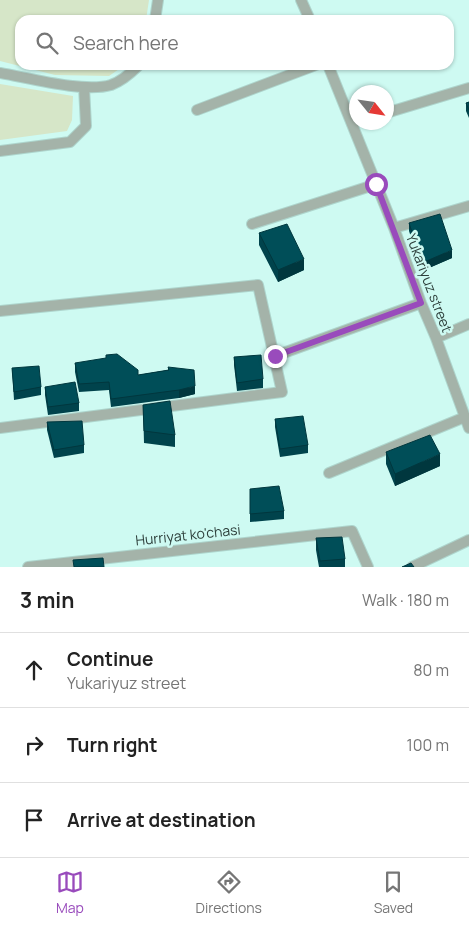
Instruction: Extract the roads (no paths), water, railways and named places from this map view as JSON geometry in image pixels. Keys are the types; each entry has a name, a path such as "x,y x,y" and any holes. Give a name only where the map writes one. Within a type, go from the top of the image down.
{"street":[{"path":"156,15 158,0"},
{"path":"304,1 308,15"},
{"path":"0,73 84,87 110,85 123,79 133,70"},
{"path":"197,110 303,70"},
{"name":"Yukariyuz street","path":"330,70 349,112"},
{"path":"0,151 70,142 86,126 84,87"},
{"path":"394,111 469,88"},
{"name":"Yukariyuz street","path":"357,130 469,428"},
{"path":"252,224 376,184"},
{"path":"394,228 469,206"},
{"path":"0,311 258,285 282,392 0,428"},
{"path":"275,356 421,303"},
{"path":"436,338 469,324"},
{"path":"329,473 464,417"},
{"name":"Hurriyat ko'chasi","path":"28,567 352,531 368,567"},
{"path":"412,567 469,540"}]}
